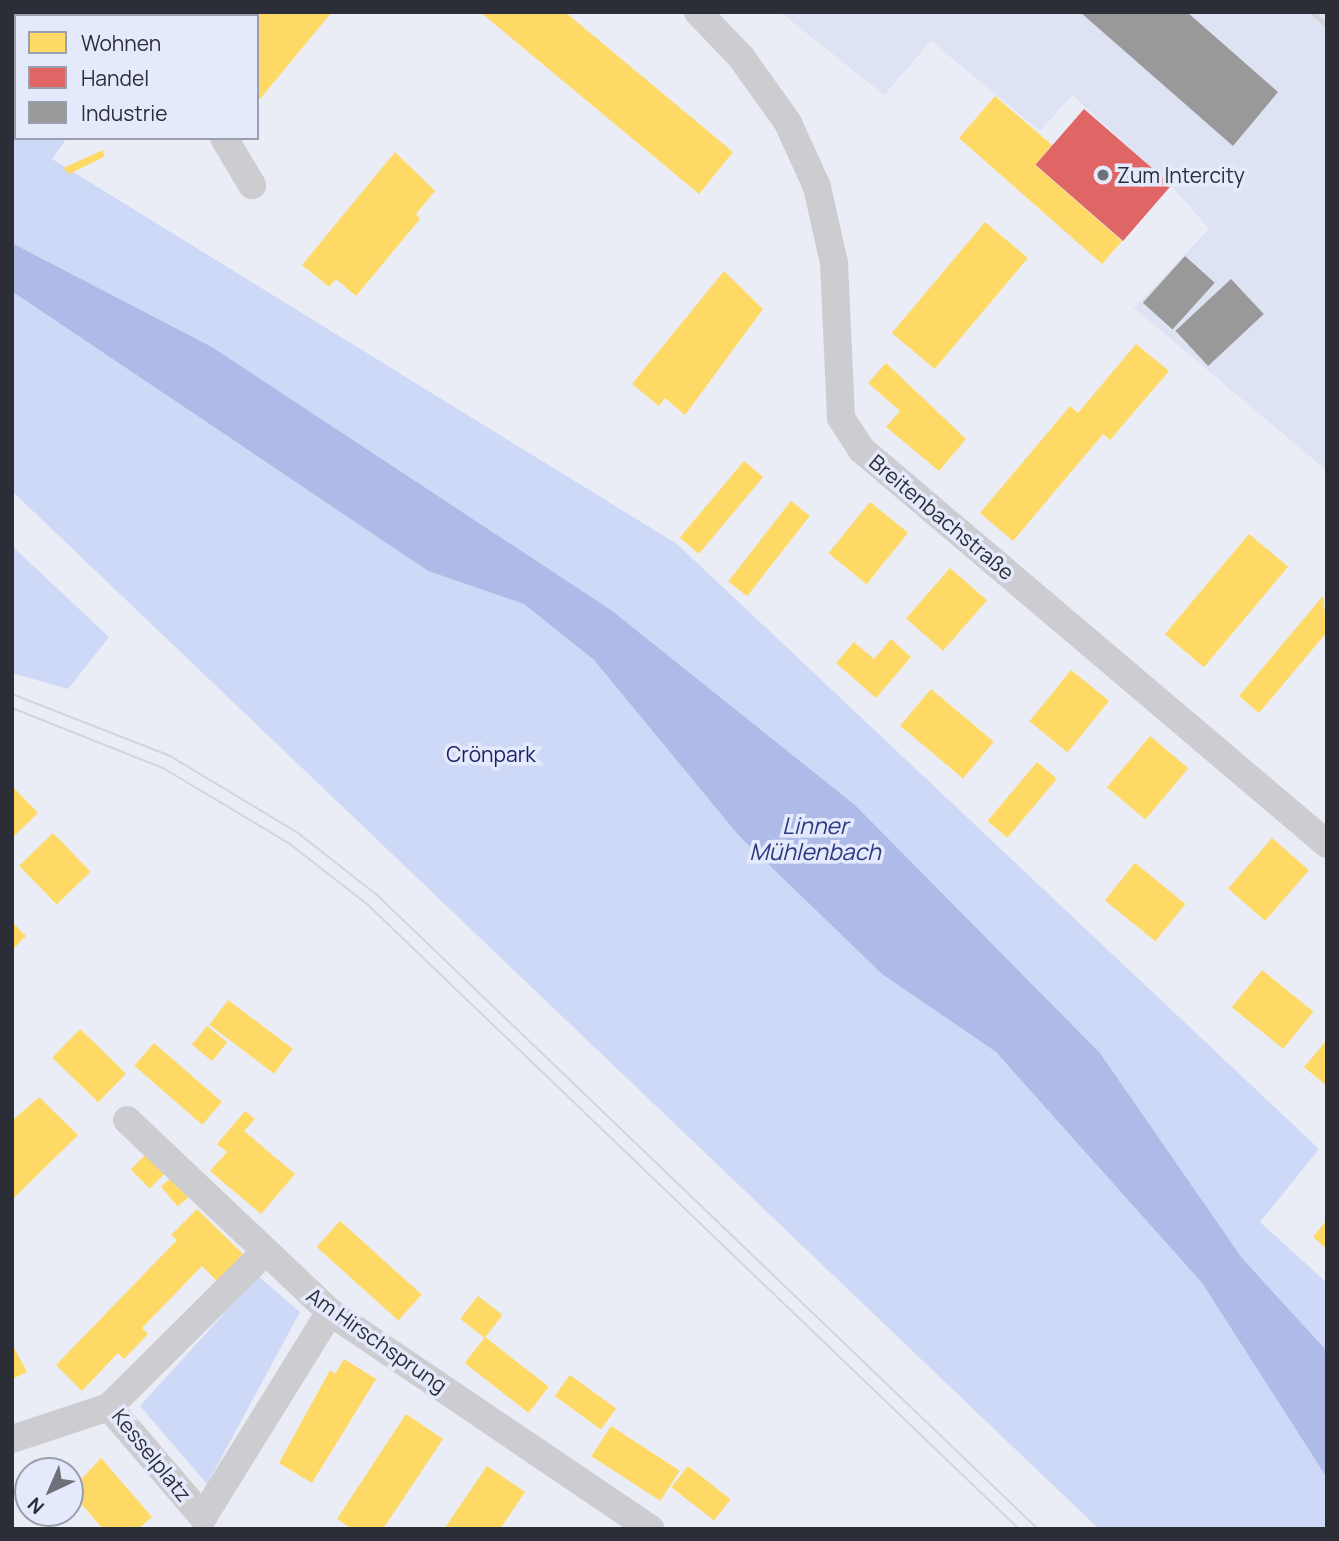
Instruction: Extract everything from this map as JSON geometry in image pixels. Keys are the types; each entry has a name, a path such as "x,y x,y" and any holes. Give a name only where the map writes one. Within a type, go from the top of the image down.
{"street":[{"name":"Breitenbachstraße","path":"698,12 741,57 788,123 817,187 834,263 841,418 862,450 1327,844"},
{"path":"225,140 252,186"},
{"name":"Am Hirschsprung","path":"127,1120 264,1253 330,1312 651,1529"},
{"name":"Kesselplatz","path":"264,1253 109,1407 205,1523 330,1312"},
{"path":"12,1439 109,1407"}],"shaded area":[{"path":"780,12 1327,12 1327,471 1134,308 1209,229 1171,185 1072,95 1040,131 931,41 884,95"}],"green space":[{"path":"12,12 157,12 14,14 14,140 66,140 52,159 677,544 1319,1149 1260,1222 1327,1283 1327,1351 1242,1258 1100,1053 855,805 611,610 212,347 12,243"},
{"name":"Crönpark","path":"12,291 428,571 524,604 594,660 739,836 882,974 996,1052 1202,1283 1327,1478 1327,1529 1099,1529 12,491"},
{"path":"12,546 109,637 68,689 12,673"},
{"path":"258,1276 300,1312 207,1484 140,1406"}],"water":[{"name":"Linner Mühlenbach","path":"12,243 212,347 611,610 855,805 1100,1053 1242,1258 1327,1351 1327,1478 1202,1283 996,1052 882,974 739,836 594,660 524,604 428,571 13,292"}],"building: Wohnen":[{"path":"332,12 260,99 259,98 259,14"},
{"path":"480,12 565,12 733,152 699,194"},
{"path":"995,96 1052,145 1035,165 1122,241 1102,264 959,138"},
{"path":"103,150 104,157 69,174 63,168"},
{"path":"395,152 435,191 416,214 420,219 356,296 336,279 329,287 302,265"},
{"path":"985,222 1028,258 935,369 892,333"},
{"path":"724,271 763,309 685,415 665,398 659,406 632,384"},
{"path":"1136,344 1169,371 1110,440 1103,434 1013,541 980,513 1070,406 1078,413"},
{"path":"886,363 966,439 939,471 886,427 900,411 868,383"},
{"path":"744,461 763,477 699,554 680,538"},
{"path":"791,501 810,516 747,596 728,581"},
{"path":"870,502 908,533 867,584 828,553"},
{"path":"1249,534 1288,567 1204,667 1165,634"},
{"path":"950,568 987,600 943,651 906,619"},
{"path":"1323,596 1327,632 1259,713 1239,696"},
{"path":"891,639 911,657 876,698 836,663 854,642 874,659"},
{"path":"1071,670 1109,701 1068,752 1029,721"},
{"path":"931,689 994,742 963,778 900,726"},
{"path":"1150,736 1188,768 1145,819 1107,787"},
{"path":"1037,762 1057,779 1007,838 988,821"},
{"path":"12,786 38,813 12,838"},
{"path":"53,833 91,872 57,904 19,866"},
{"path":"1272,838 1309,870 1265,921 1228,889"},
{"path":"1135,863 1186,904 1155,941 1105,900"},
{"path":"12,922 26,936 12,950"},
{"path":"1262,970 1313,1012 1283,1049 1232,1007"},
{"path":"228,1000 293,1049 274,1074 209,1025"},
{"path":"207,1026 227,1042 212,1061 192,1045"},
{"path":"80,1029 126,1073 98,1102 52,1058"},
{"path":"1327,1040 1327,1086 1304,1067"},
{"path":"154,1043 222,1102 202,1125 134,1066"},
{"path":"39,1097 78,1135 12,1200 12,1121"},
{"path":"245,1111 255,1119 244,1131 295,1174 261,1214 210,1171 227,1152 217,1144"},
{"path":"149,1151 168,1170 150,1188 131,1169"},
{"path":"177,1173 194,1193 178,1206 161,1186"},
{"path":"197,1209 243,1254 217,1281 202,1266 142,1328 148,1334 124,1359 118,1353 82,1391 56,1365 177,1240 171,1235"},
{"path":"1327,1220 1327,1249 1313,1237"},
{"path":"340,1221 422,1295 398,1321 317,1247"},
{"path":"478,1296 502,1315 485,1338 460,1319"},
{"path":"485,1337 549,1387 529,1413 465,1363"},
{"path":"12,1344 27,1372 12,1379"},
{"path":"344,1359 376,1379 312,1483 279,1463 330,1370 335,1374"},
{"path":"570,1375 616,1409 601,1430 555,1396"},
{"path":"406,1414 443,1439 383,1529 352,1529 337,1519"},
{"path":"611,1426 680,1471 660,1501 591,1456"},
{"path":"101,1458 152,1517 138,1529 103,1529 84,1507 84,1476"},
{"path":"487,1466 525,1492 500,1529 444,1529"},
{"path":"688,1466 731,1499 714,1521 671,1487"}],"building: Handel":[{"name":"Zum Intercity","path":"1084,109 1172,185 1123,241 1035,165"}],"building: Industrie":[{"path":"1080,12 1187,12 1278,92 1233,146"},
{"path":"1185,256 1215,283 1173,330 1143,303"},
{"path":"1231,279 1264,314 1208,366 1175,331"}],"tram line":[{"path":"12,694 170,756 298,833 377,895 1038,1529"},
{"path":"12,708 163,768 290,844 368,905 1019,1529"}],"railway":[{"path":"1312,12 1327,26"}],"place":[{"name":"Zum Intercity","path":"1103,175"}]}
